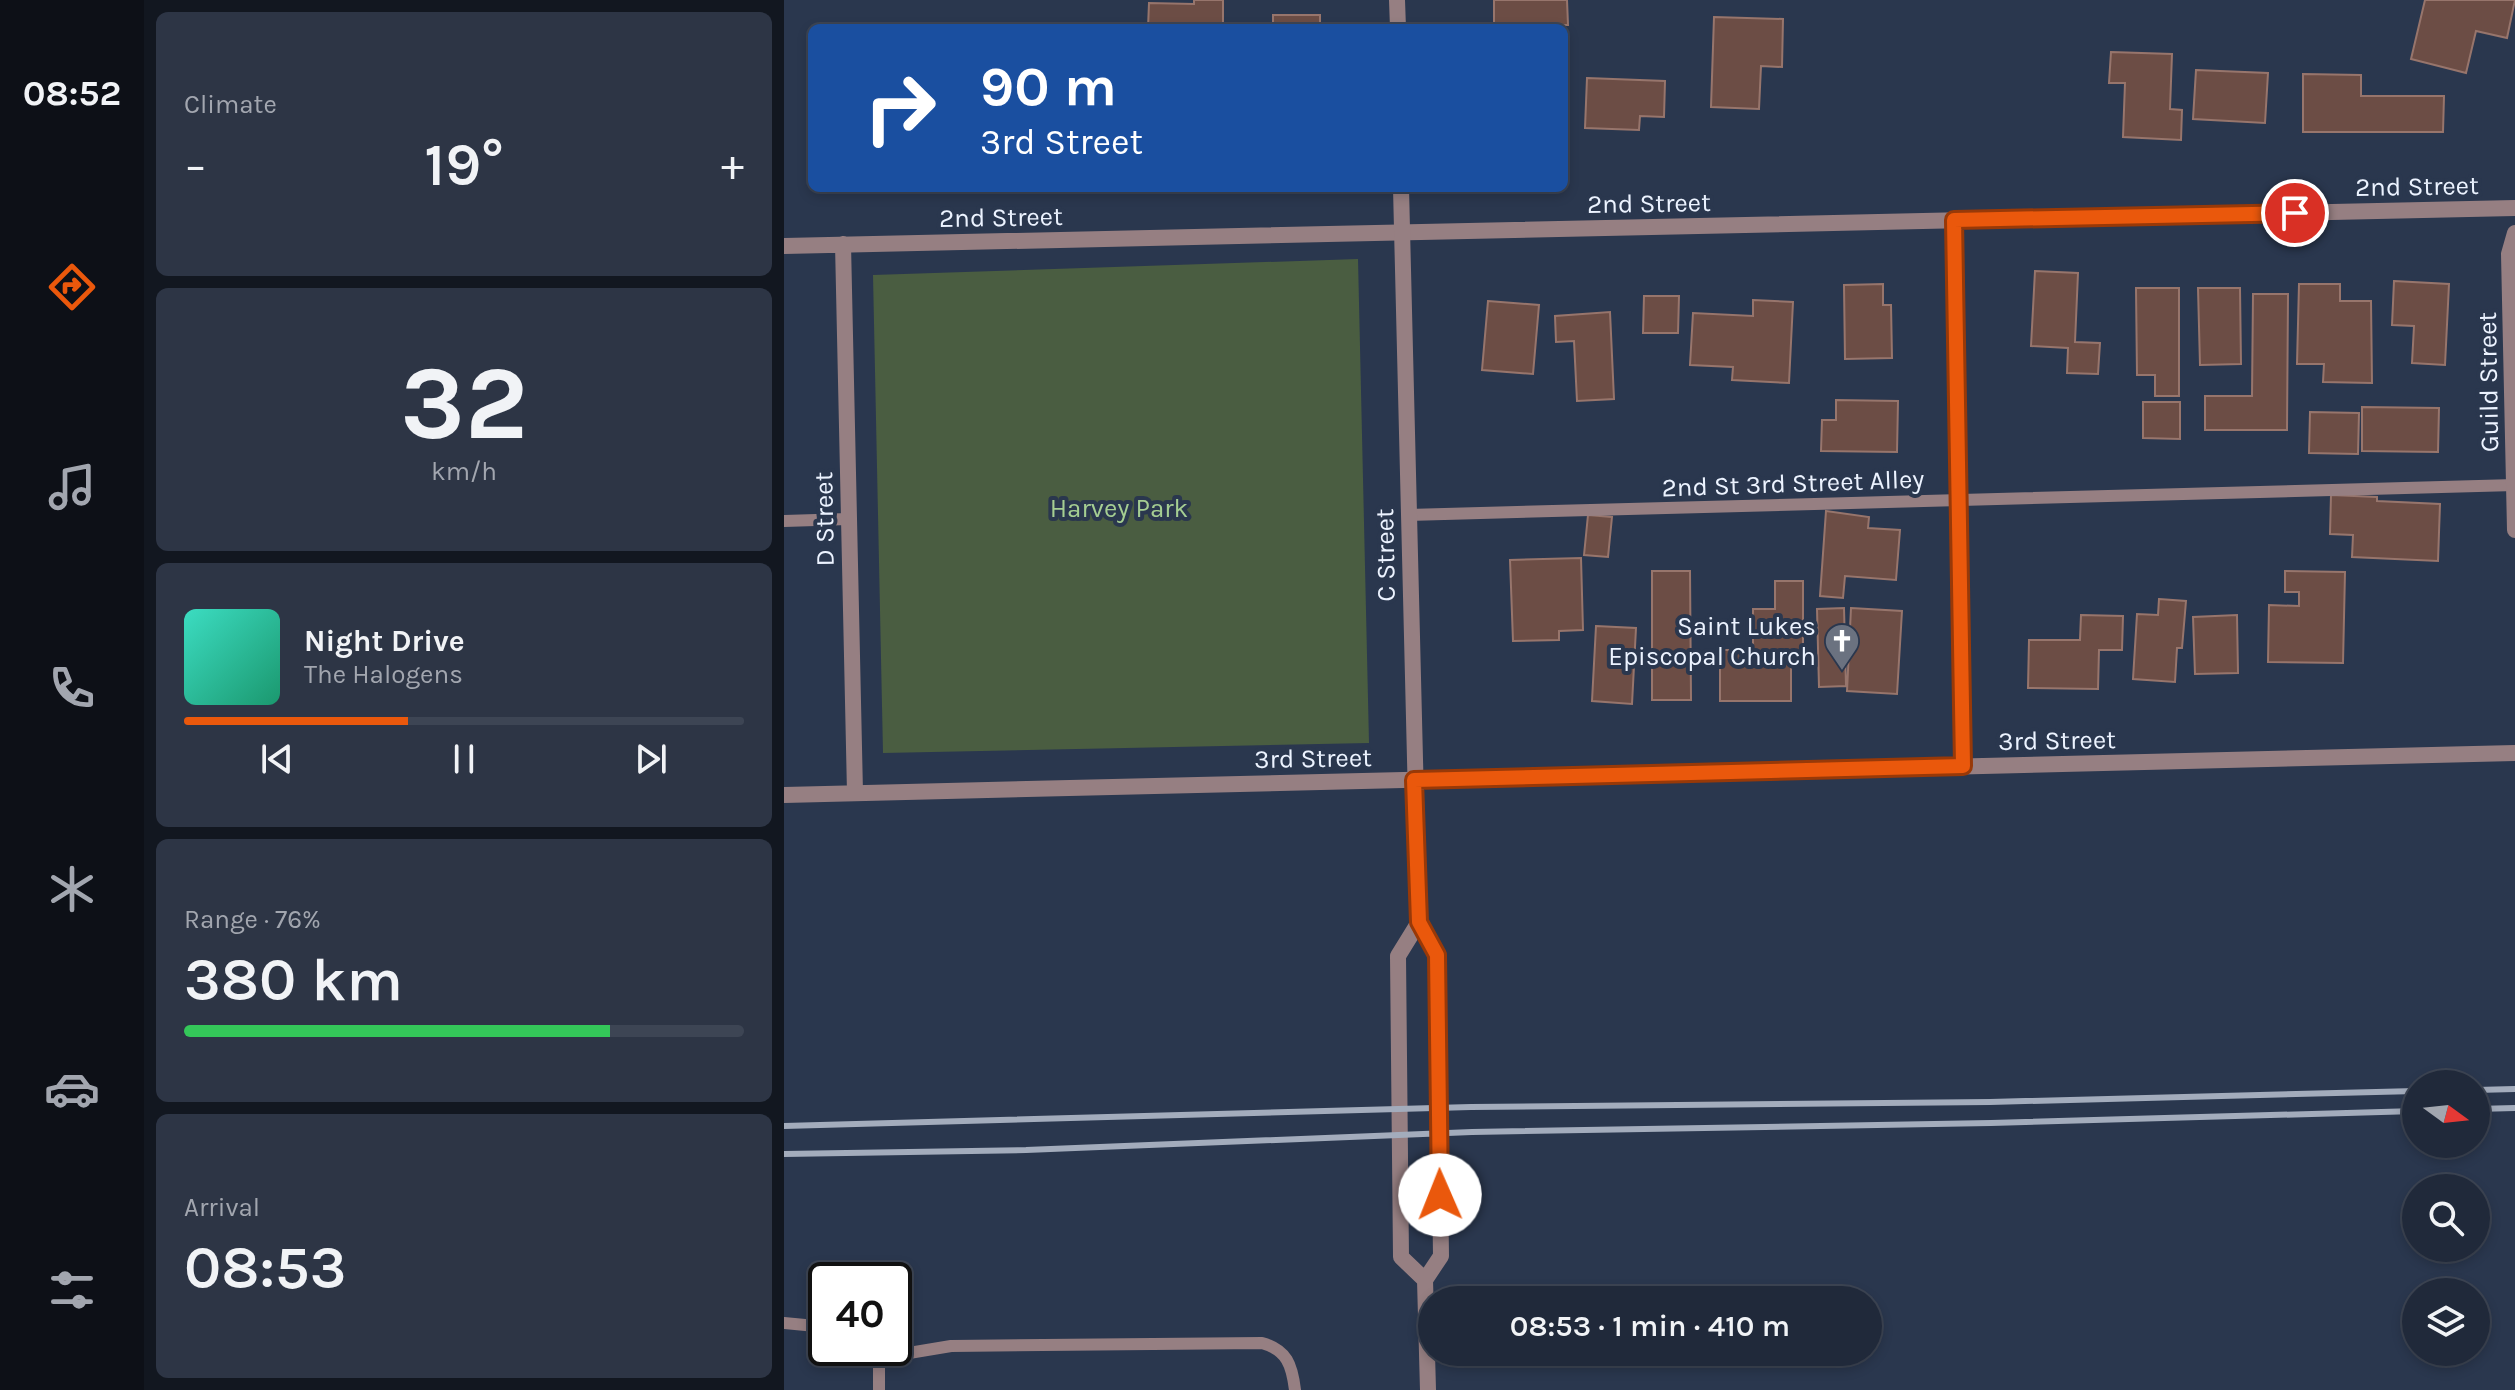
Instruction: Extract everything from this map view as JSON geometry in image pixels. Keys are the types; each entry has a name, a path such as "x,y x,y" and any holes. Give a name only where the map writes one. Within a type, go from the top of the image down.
{"street":[{"path":"1397,0 1398,24"},
{"name":"C Street","path":"1401,192 1419,922 1437,955 1441,1256 1425,1280 1428,1390"},
{"name":"2nd Street","path":"784,246 2515,208"},
{"path":"1954,220 1963,766"},
{"name":"Guild Street","path":"2515,233 2509,254 2512,265 2515,530"},
{"name":"D Street","path":"843,244 855,793"},
{"name":"3rd Street","path":"784,795 2515,753"},
{"path":"1419,922 1398,956 1401,1257 1425,1280"}],"lane":[{"name":"2nd St 3rd Street Alley","path":"1408,515 2515,485"},
{"path":"784,521 848,519"},
{"path":"784,1323 808,1325"},
{"path":"912,1350 951,1346 1262,1343 1274,1346 1288,1357 1295,1390"},
{"path":"876,1366 879,1390"}],"green space":[{"name":"Harvey Park","path":"1358,259 1369,743 883,753 873,275"}],"building":[{"path":"1194,0 1223,0 1223,24 1148,24 1149,3 1194,4"},
{"path":"1494,0 1567,0 1568,24 1494,24"},
{"path":"2425,0 2515,0 2507,38 2476,31 2466,73 2411,59"},
{"path":"1273,15 1320,15 1320,24 1273,24"},
{"path":"1714,17 1783,19 1782,67 1761,66 1759,109 1711,107"},
{"path":"2111,52 2172,54 2170,109 2182,110 2181,140 2123,137 2125,83 2109,83"},
{"path":"2196,70 2268,73 2265,123 2193,119"},
{"path":"2303,74 2361,75 2361,96 2444,96 2443,132 2303,132"},
{"path":"1587,78 1665,81 1664,117 1640,116 1639,130 1585,128"},
{"path":"2035,271 2078,273 2075,342 2100,343 2098,374 2067,373 2068,348 2031,346"},
{"path":"2394,281 2449,284 2445,365 2412,363 2414,326 2392,325"},
{"path":"1883,284 1883,305 1891,305 1892,358 1845,359 1844,285"},
{"path":"2299,284 2340,284 2340,301 2371,301 2372,383 2323,382 2324,364 2297,364"},
{"path":"2136,288 2179,288 2179,396 2155,396 2155,375 2137,375"},
{"path":"2198,288 2240,288 2241,364 2200,365"},
{"path":"2253,294 2288,294 2287,430 2205,430 2205,396 2252,396"},
{"path":"1644,296 1679,296 1678,333 1643,333"},
{"path":"1753,300 1793,302 1789,383 1732,380 1733,367 1690,365 1693,313 1753,316"},
{"path":"1488,301 1539,305 1533,374 1482,370"},
{"path":"1610,312 1614,399 1577,401 1574,341 1556,342 1555,316"},
{"path":"1836,400 1898,401 1897,452 1821,451 1822,420 1836,420"},
{"path":"2143,402 2180,402 2180,439 2143,438"},
{"path":"2362,407 2439,408 2438,452 2362,451"},
{"path":"2310,412 2359,413 2358,454 2309,453"},
{"path":"2331,495 2440,504 2438,561 2352,557 2353,535 2330,534"},
{"path":"1826,511 1869,517 1868,528 1900,530 1896,580 1845,576 1843,598 1820,596"},
{"path":"1588,515 1612,517 1608,557 1584,555"},
{"path":"1581,558 1583,630 1559,631 1559,640 1513,641 1510,560"},
{"path":"1652,571 1690,571 1691,700 1652,700"},
{"path":"2285,571 2345,572 2343,663 2268,662 2269,605 2299,606 2299,592 2285,592"},
{"path":"1775,581 1803,581 1803,653 1791,653 1791,701 1720,701 1720,650 1753,650 1753,609 1775,609"},
{"path":"2159,599 2186,601 2182,648 2177,648 2175,682 2133,679 2137,614 2158,615"},
{"path":"1844,608 1846,686 1819,687 1817,609"},
{"path":"1851,608 1902,611 1897,694 1847,691"},
{"path":"2081,615 2123,616 2122,650 2099,650 2098,689 2028,688 2029,640 2080,640"},
{"path":"2237,615 2238,673 2195,674 2193,617"},
{"path":"1596,626 1636,628 1632,704 1592,701"}],"railway":[{"path":"2490,1090 2515,1089"},
{"path":"784,1126 1471,1107 1990,1102 2402,1091"},
{"path":"2490,1109 2515,1108"},
{"path":"784,1154 1026,1150 1472,1132 1991,1123 2402,1111"}],"place":[{"name":"Saint Lukes Episcopal Church","path":"1842,672"}],"route":[{"path":"1440,1195 1437,955 1419,922 1414,780 1963,766 1954,220 2295,213"}]}
